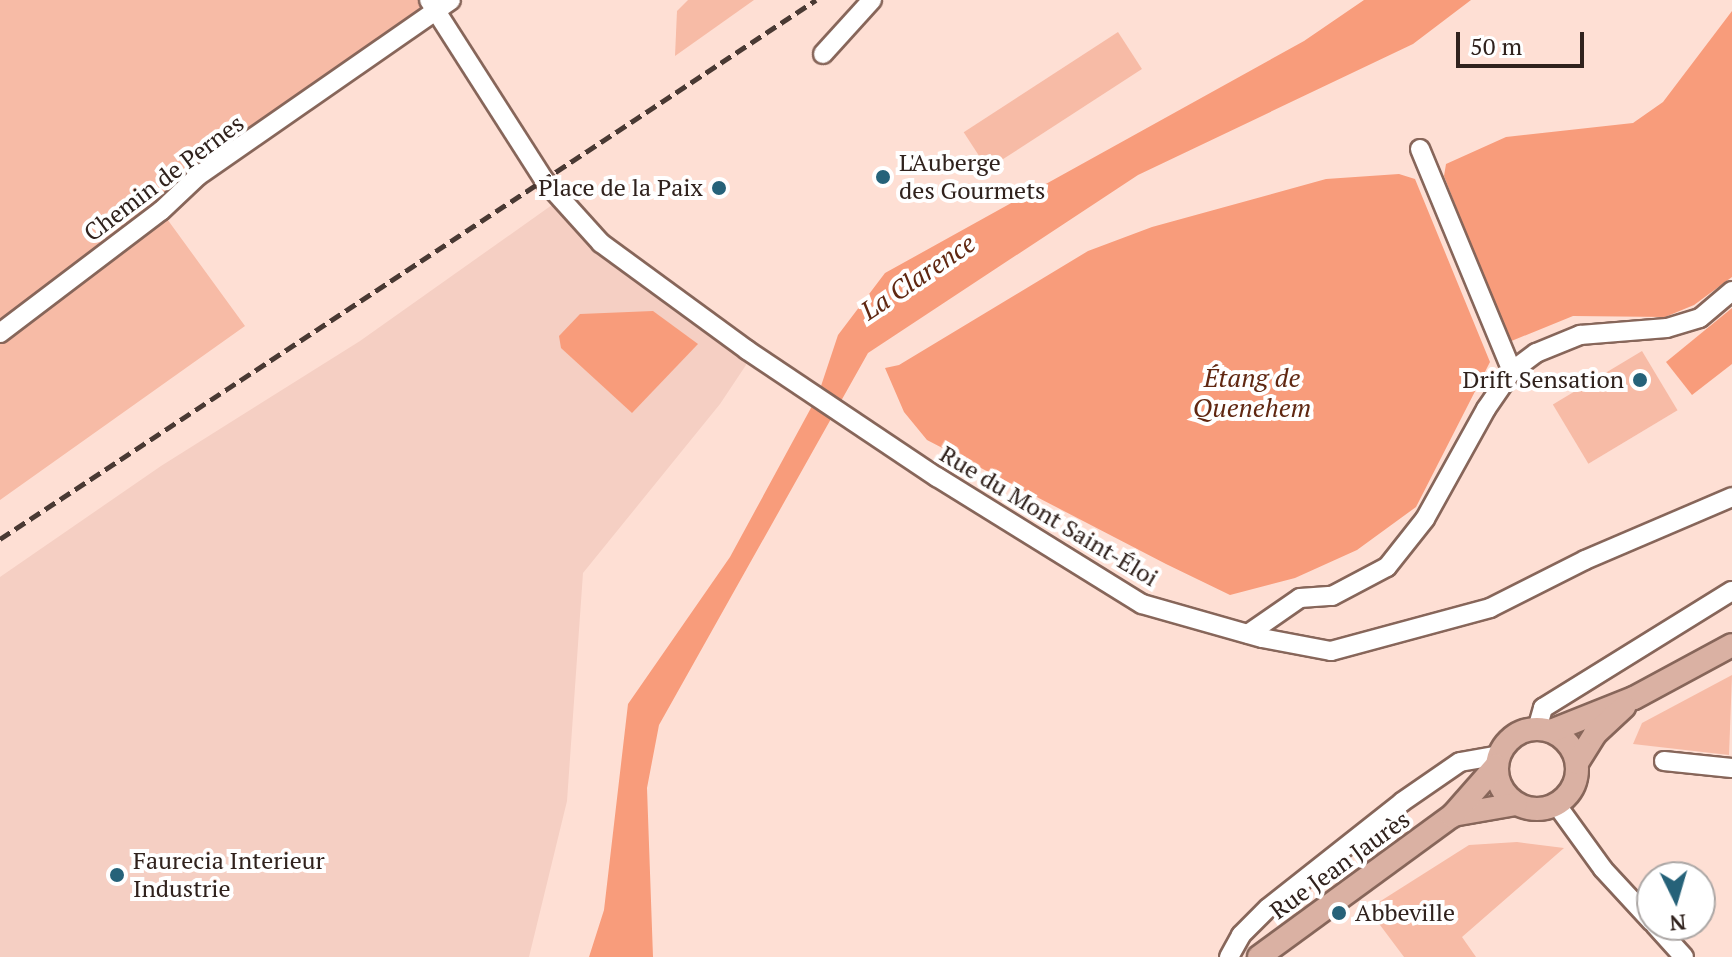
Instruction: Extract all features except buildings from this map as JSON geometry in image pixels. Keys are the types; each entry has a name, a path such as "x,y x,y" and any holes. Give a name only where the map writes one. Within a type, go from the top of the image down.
{"main road":[{"path":"1634,698 1595,734 1577,763 1573,787 1556,804 1536,810 1516,804 1501,788 1498,761 1510,739 1634,698 1732,645"},
{"path":"1544,730 1565,741 1577,763"},
{"name":"Rue Jean Jaurès","path":"1259,957 1452,816 1498,761"},
{"name":"Rue Jean Jaurès","path":"1452,816 1516,804"}],"street":[{"path":"823,54 872,0"},
{"name":"Chemin de Pernes","path":"0,333 161,211 198,176 439,4"},
{"name":"Rue du Mont Saint-Éloi","path":"439,4 572,217 601,243 848,418 1142,604 1248,634 1331,651 1397,637 1490,608 1585,560 1732,497"},
{"path":"1420,149 1512,371"},
{"path":"1248,634 1300,598 1332,596 1387,567 1425,519 1457,454 1512,371 1536,353 1580,335 1667,328 1700,318 1732,291"},
{"path":"1544,730 1543,708 1732,591"},
{"path":"1229,957 1241,935 1268,908 1402,802 1460,762 1498,761"},
{"path":"1664,761 1732,768"},
{"path":"1556,804 1603,869 1636,905"},
{"path":"1669,941 1684,957"}],"shaded area":[{"path":"0,0 451,0 162,212 245,326 0,500"},
{"path":"688,0 754,0 675,56 677,11"},
{"path":"1118,32 1142,69 988,169 964,132"},
{"path":"559,200 747,350 746,365 720,404 583,573 567,801 529,957 0,957 0,577 161,466 360,341"},
{"path":"1642,351 1678,410 1588,464 1553,405"},
{"path":"1732,675 1729,755 1633,744 1642,723"},
{"path":"1517,842 1564,848 1462,937 1476,957 1404,957 1368,909 1469,845"}],"water":[{"name":"La Clarence","path":"1364,0 1471,0 1413,44 1138,175 868,353 659,725 647,788 653,957 589,957 604,910 628,704 730,557 818,395 838,335 885,273 1304,41"},
{"path":"1732,11 1732,277 1694,305 1665,317 1573,316 1509,342 1444,176 1446,164 1506,137 1633,123 1663,102"},
{"name":"Étang de Quenehem","path":"1399,174 1415,179 1490,362 1416,507 1357,550 1295,578 1230,595 1166,564 927,440 904,412 885,368 899,365 1088,251 1152,227 1326,179"},
{"path":"1732,308 1732,364 1692,395 1666,362"},
{"path":"653,311 698,344 632,413 561,348 559,336 580,314"}],"railway":[{"path":"0,539 816,0"}],"place":[{"name":"L'Auberge des Gourmets","path":"883,177"},
{"name":"Place de la Paix","path":"719,188"},
{"name":"Drift Sensation","path":"1640,380"},
{"name":"Faurecia Interieur Industrie","path":"117,875"},
{"name":"Abbeville","path":"1339,913"}]}
